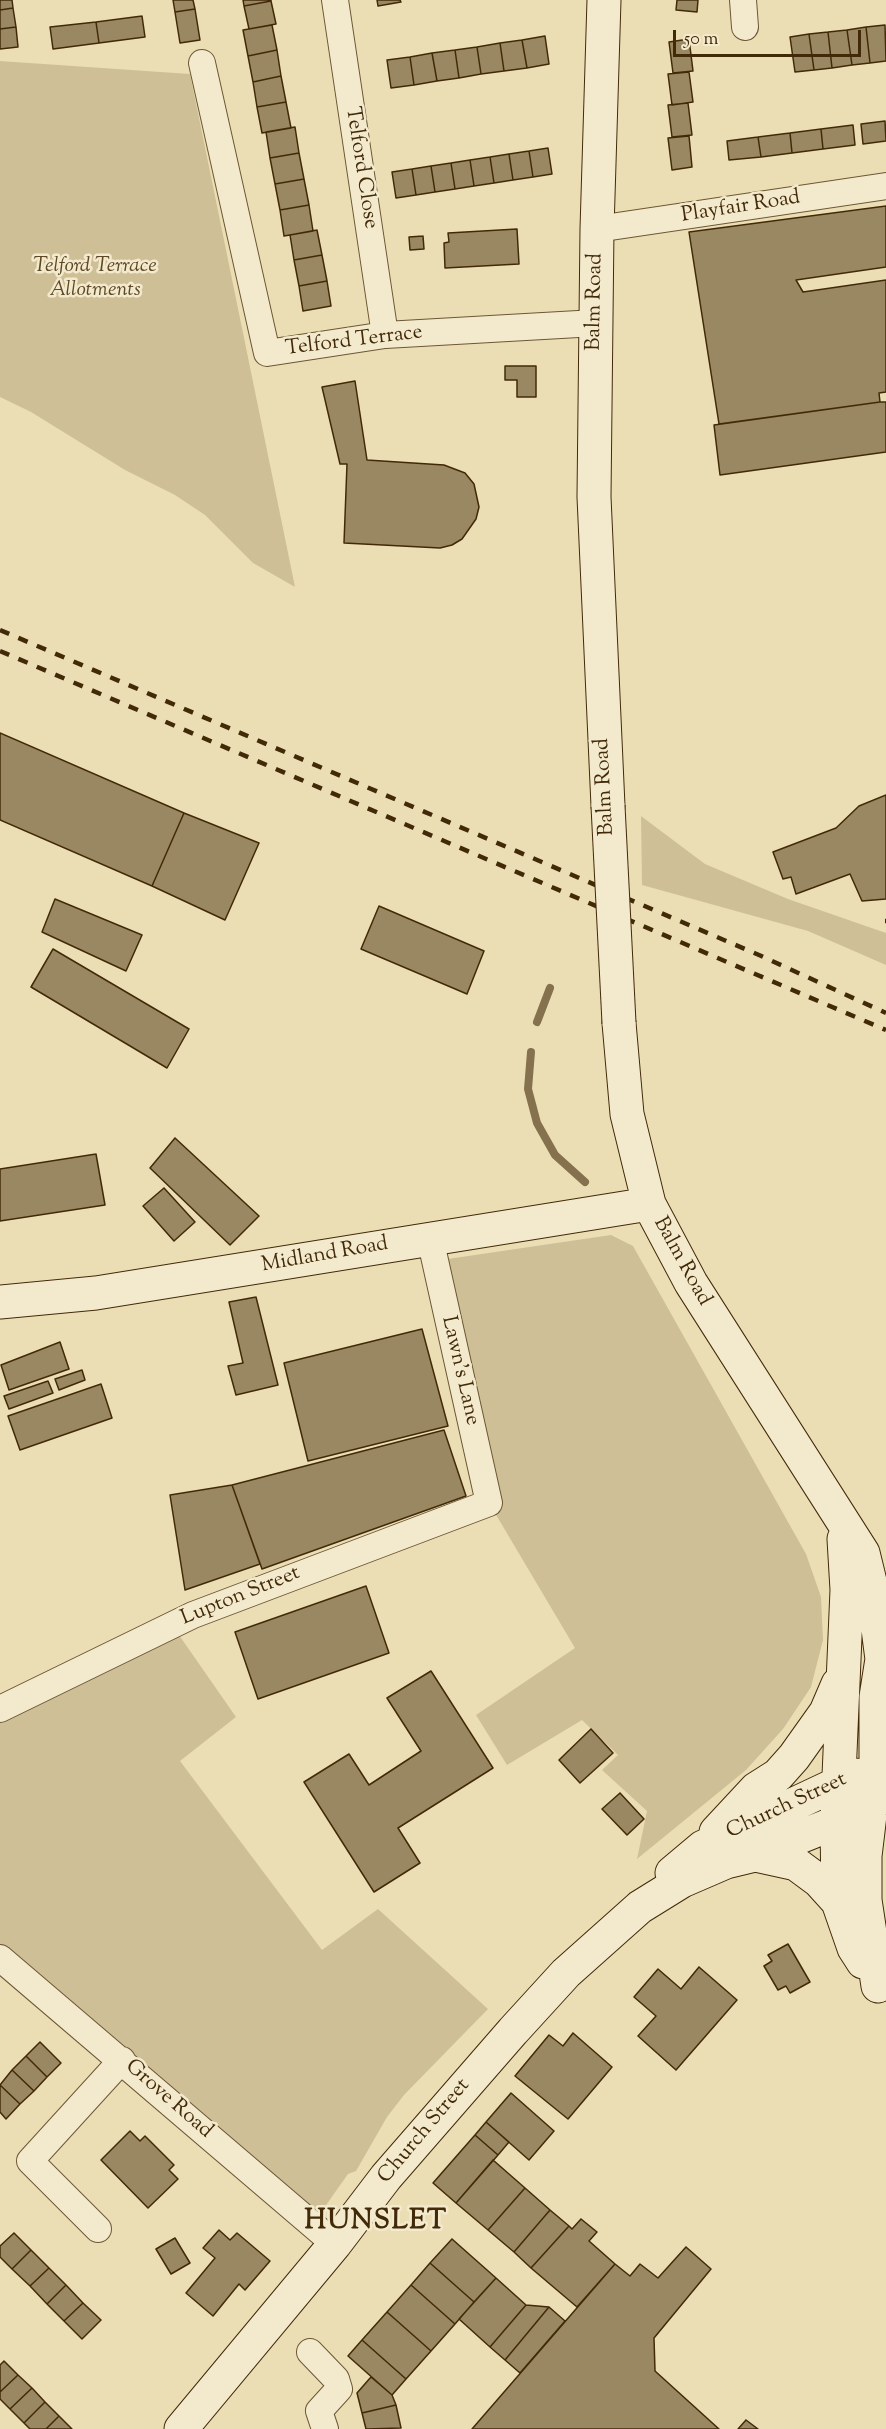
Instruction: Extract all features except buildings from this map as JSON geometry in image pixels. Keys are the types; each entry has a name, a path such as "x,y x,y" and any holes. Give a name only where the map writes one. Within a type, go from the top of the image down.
{"street":[{"name":"Telford Close","path":"335,0 385,335"},
{"name":"Balm Road","path":"604,0 597,229 594,497 619,1023 627,1114 649,1204 697,1293 863,1553 874,1598 884,1663 876,1696 881,1765 879,1799 865,1857 865,1900 882,1994"},
{"path":"743,0 745,27"},
{"name":"Telford Terrace","path":"202,63 267,353 385,335 596,323"},
{"name":"Playfair Road","path":"597,229 886,186"},
{"name":"Midland Road","path":"0,1302 89,1294 649,1204"},
{"name":"Lawn's Lane","path":"430,1238 489,1503"},
{"name":"Lupton Street","path":"0,1709 193,1615 489,1503"},
{"name":"Balm Road","path":"838,1902 838,1782 847,1590 842,1517"},
{"path":"703,1847 756,1789 778,1775 794,1757 826,1712 844,1670"},
{"name":"Church Street","path":"640,1907 646,1896 703,1847 838,1782 881,1765"},
{"name":"Church Street","path":"181,2429 335,2244 386,2177 566,1973 640,1907 682,1881 726,1862 755,1855 837,1822 879,1799"},
{"path":"755,1855 796,1864 819,1881 838,1902 854,1948 882,1994"},
{"name":"Grove Road","path":"0,1958 335,2244"},
{"path":"98,2229 30,2161 122,2060"},
{"path":"310,2352 336,2379 339,2389 319,2411 325,2429"}],"green space":[{"name":"Telford Terrace Allotments","path":"0,61 190,74 295,587 253,563 205,515 175,495 125,470 31,412 0,397"},
{"path":"641,816 705,864 788,899 886,933 886,965 808,931 642,885"},
{"path":"611,1235 633,1246 806,1554 821,1597 823,1640 811,1687 783,1729 746,1770 637,1859 647,1811 602,1770 618,1755 582,1720 507,1765 476,1715 575,1648 489,1503 434,1261"},
{"path":"172,1625 236,1717 180,1761 322,1950 378,1909 488,2009 404,2095 387,2117 356,2171 348,2174 312,2225 0,1958 0,1709"}],"waterway":[{"path":"537,1022 550,988"},
{"path":"531,1052 528,1089 537,1123 555,1155 585,1182"}],"railway":[{"path":"0,630 759,955 886,1013"},
{"path":"0,651 886,1030"}],"district":[{"name":"HUNSLET","path":"376,2223"}]}
